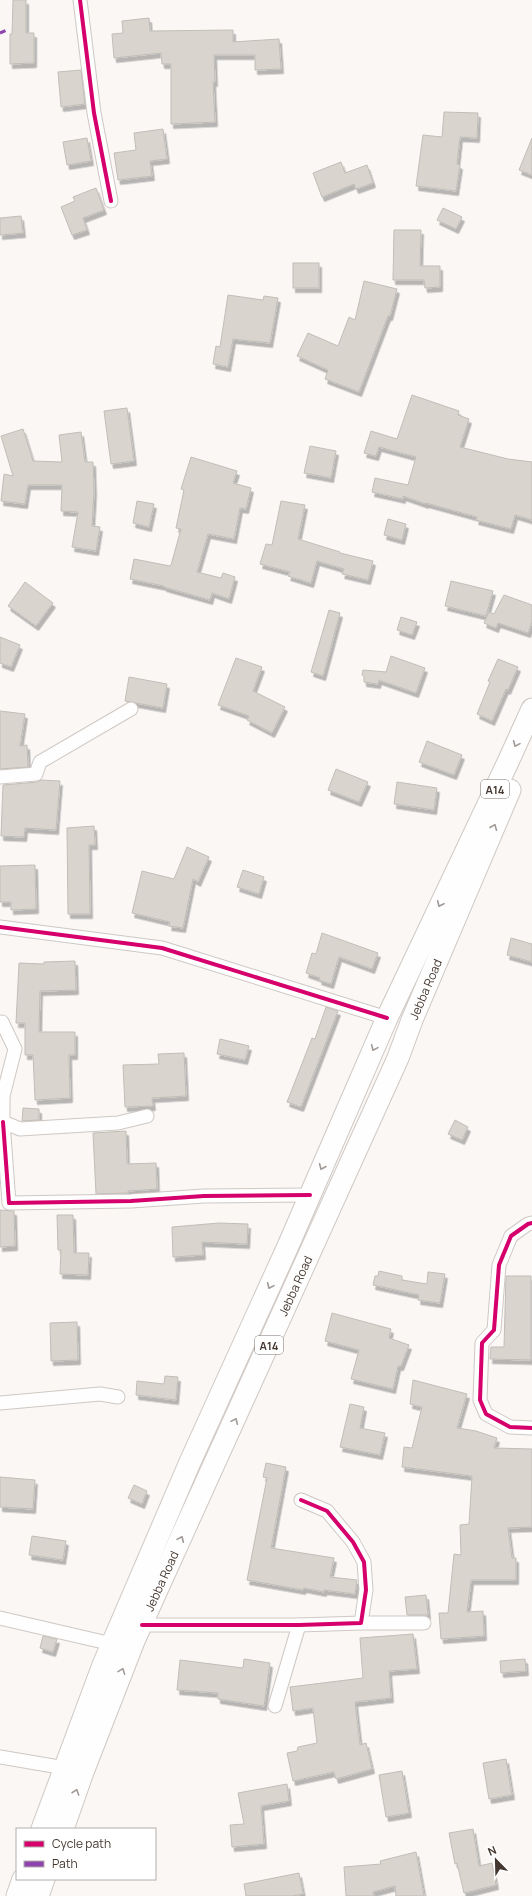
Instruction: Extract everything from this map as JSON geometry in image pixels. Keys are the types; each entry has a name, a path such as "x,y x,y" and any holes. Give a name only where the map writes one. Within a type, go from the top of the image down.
{"highway":[{"name":"A14","path":"387,1018 532,709"},
{"name":"Jebba Road","path":"63,1828 134,1641 398,1058 412,1020 500,814 532,744"},
{"path":"42,1828 112,1644 190,1462 310,1195 387,1018"},
{"path":"17,1896 23,1880"},
{"path":"38,1896 44,1880"}],"street":[{"path":"80,0 94,113 111,201"},
{"path":"0,777 36,774 40,762 132,709"},
{"path":"0,927 162,948 387,1018"},
{"path":"2,1022 15,1049 1,1096 9,1203 131,1201 204,1196 310,1195"},
{"path":"2,1122 20,1129 118,1123 147,1116"},
{"path":"532,1223 528,1224 511,1236 499,1265 494,1330 482,1343 480,1400 486,1414 510,1427 532,1428"},
{"path":"0,1403 100,1394 118,1397"},
{"path":"301,1500 327,1511 353,1542 364,1562 366,1590 361,1623"},
{"path":"0,1618 112,1644"},
{"path":"142,1625 299,1625 424,1622"},
{"path":"275,1706 299,1625"},
{"path":"0,1756 65,1768"}],"building":[{"path":"13,0 26,0 26,33 34,33 34,63 10,64 10,34 12,34"},
{"path":"149,18 150,31 233,30 233,42 279,39 281,69 255,70 255,55 214,55 215,82 213,82 215,122 171,124 171,64 162,64 161,53 114,58 112,34 123,33 122,21"},
{"path":"81,70 85,104 61,107 58,72"},
{"path":"444,112 478,113 477,138 460,137 457,164 460,165 456,191 416,186 423,135 442,137"},
{"path":"163,129 167,159 150,161 152,176 118,180 114,153 136,150 134,133"},
{"path":"87,138 91,161 67,165 63,142"},
{"path":"532,138 532,175 519,170"},
{"path":"341,162 345,173 367,165 373,183 356,189 354,184 322,197 313,173"},
{"path":"96,188 104,210 83,218 87,230 72,235 61,207 75,201 73,197"},
{"path":"443,208 462,217 456,229 437,220"},
{"path":"21,216 23,233 0,235 0,218"},
{"path":"394,230 421,230 420,266 440,266 440,287 425,288 424,280 393,280"},
{"path":"293,263 319,263 319,288 293,288"},
{"path":"364,281 397,289 390,316 388,316 359,392 325,379 328,370 297,356 308,333 338,346 349,317 355,320"},
{"path":"228,295 263,300 264,296 278,298 270,343 233,339 228,367 213,364 216,346 220,347"},
{"path":"412,395 459,411 458,415 469,419 460,447 508,459 532,462 532,520 515,515 511,529 476,520 477,517 426,504 403,496 403,499 372,492 375,478 408,485 416,457 379,447 376,456 364,453 371,431 397,439"},
{"path":"127,408 134,461 111,464 104,411"},
{"path":"23,429 33,461 62,462 59,435 81,432 85,462 93,462 94,491 92,526 100,527 96,551 72,547 78,512 61,511 62,485 28,485 25,504 1,501 4,474 13,476 1,436"},
{"path":"310,446 336,451 331,478 304,473"},
{"path":"191,457 237,471 233,483 251,488 246,509 240,508 234,539 208,534 197,572 221,578 223,573 235,577 229,599 212,593 210,600 164,586 130,579 134,559 171,565 181,529 176,528 184,490 181,489"},
{"path":"137,501 154,504 149,527 133,523"},
{"path":"281,501 305,505 298,539 340,553 373,561 368,580 342,574 344,569 317,561 311,583 288,576 290,572 260,564 266,544 272,545"},
{"path":"388,519 406,524 402,540 384,535"},
{"path":"451,581 493,591 486,616 445,606"},
{"path":"25,582 53,603 36,626 8,606"},
{"path":"504,595 532,605 532,622 528,633 498,623 496,628 484,623 489,612 494,614"},
{"path":"329,610 340,613 323,676 311,672"},
{"path":"401,617 417,622 412,635 397,630"},
{"path":"0,637 20,645 11,667 0,663"},
{"path":"391,656 425,668 416,693 379,680 378,684 364,682 364,676 362,675 363,670 386,672"},
{"path":"236,658 262,667 253,691 285,707 272,733 247,720 249,716 218,705"},
{"path":"498,659 518,667 508,690 506,689 492,721 477,714 490,682 488,681"},
{"path":"129,677 167,684 163,708 125,701"},
{"path":"0,711 25,714 20,746 27,745 28,767 0,769"},
{"path":"427,741 462,755 454,775 419,762"},
{"path":"336,769 368,782 359,802 328,790"},
{"path":"41,780 60,781 56,830 25,828 24,837 1,836 3,785 37,782"},
{"path":"397,782 437,788 434,810 394,804"},
{"path":"94,826 95,845 89,845 90,914 68,914 67,828"},
{"path":"187,847 209,857 198,882 193,879 183,928 169,926 170,922 132,913 142,871 174,879"},
{"path":"35,865 36,909 11,910 11,902 0,902 0,866"},
{"path":"243,870 264,877 259,894 237,887"},
{"path":"322,933 378,953 372,969 339,957 331,984 306,973 312,953 316,954"},
{"path":"511,938 532,944 532,962 507,955"},
{"path":"75,961 76,990 40,991 39,1032 75,1032 75,1055 69,1055 70,1098 35,1100 33,1055 25,1055 25,1023 16,1023 19,963 44,964 44,962"},
{"path":"326,1007 338,1011 301,1107 287,1102 312,1038 315,1039"},
{"path":"220,1039 249,1046 245,1060 217,1054"},
{"path":"184,1053 186,1096 152,1098 153,1106 125,1107 123,1065 159,1064 158,1054"},
{"path":"23,1108 39,1109 39,1120 22,1121"},
{"path":"455,1120 468,1127 462,1140 448,1134"},
{"path":"126,1131 128,1164 156,1163 157,1189 128,1191 128,1193 96,1194 93,1133"},
{"path":"0,1210 14,1211 15,1246 0,1247"},
{"path":"57,1215 73,1215 74,1253 89,1253 88,1275 60,1274 61,1250 58,1250"},
{"path":"219,1223 248,1224 247,1244 202,1242 203,1255 173,1257 172,1227"},
{"path":"379,1271 402,1276 402,1280 427,1284 428,1272 445,1274 440,1303 418,1300 419,1295 373,1285 375,1276 378,1276"},
{"path":"506,1276 531,1276 531,1360 490,1359 491,1347 504,1347"},
{"path":"332,1313 391,1329 389,1338 409,1345 401,1366 398,1366 393,1389 351,1379 359,1350 325,1341"},
{"path":"77,1322 78,1360 51,1361 50,1323"},
{"path":"165,1376 178,1377 176,1400 136,1395 137,1381 164,1384"},
{"path":"413,1380 467,1394 457,1428 476,1431 497,1438 494,1448 532,1449 532,1527 508,1528 512,1558 516,1558 516,1580 471,1580 467,1612 483,1611 484,1636 441,1639 439,1613 448,1613 454,1554 461,1555 460,1525 469,1524 472,1476 402,1467 404,1447 412,1448 422,1407 410,1404"},
{"path":"350,1404 364,1407 360,1428 385,1433 380,1455 340,1447"},
{"path":"266,1463 286,1467 271,1548 334,1558 330,1577 357,1580 355,1594 324,1590 324,1592 304,1588 303,1590 247,1580 267,1478 263,1477"},
{"path":"0,1477 35,1480 33,1509 0,1507"},
{"path":"134,1485 147,1491 142,1504 128,1498"},
{"path":"32,1536 66,1541 63,1560 29,1555"},
{"path":"426,1595 428,1615 407,1615 405,1597"},
{"path":"413,1634 417,1669 389,1671 391,1698 355,1702 360,1745 366,1743 372,1769 336,1779 334,1772 293,1781 287,1753 297,1751 298,1747 317,1743 313,1708 293,1711 290,1687 363,1678 360,1638"},
{"path":"43,1636 57,1639 53,1652 40,1648"},
{"path":"244,1659 270,1663 264,1706 218,1699 218,1693 177,1690 180,1660 243,1668"},
{"path":"525,1659 526,1671 501,1673 500,1661"},
{"path":"506,1759 512,1795 489,1799 483,1763"},
{"path":"402,1771 409,1813 386,1817 379,1775"},
{"path":"287,1784 289,1801 261,1806 264,1844 232,1847 230,1825 244,1824 238,1793"},
{"path":"473,1829 479,1866 492,1863 496,1885 464,1893 457,1863 455,1864 449,1833"},
{"path":"416,1852 424,1896 396,1896 395,1886 373,1892 374,1896 346,1896 344,1867 381,1864 380,1861"},
{"path":"299,1873 303,1894 293,1896 246,1896 244,1884"}],"marked path":[{"path":"0,33 7,30"}],"cycle path":[{"path":"80,0 94,113 111,201"},
{"path":"0,927 162,948 387,1018"},
{"path":"3,1122 9,1203 131,1201 204,1196 310,1195"},
{"path":"532,1223 528,1224 511,1236 499,1265 494,1330 482,1343 480,1400 486,1414 510,1427 532,1428"},
{"path":"142,1625 299,1625 361,1623 366,1590 364,1562 353,1542 327,1511 301,1500"}]}
